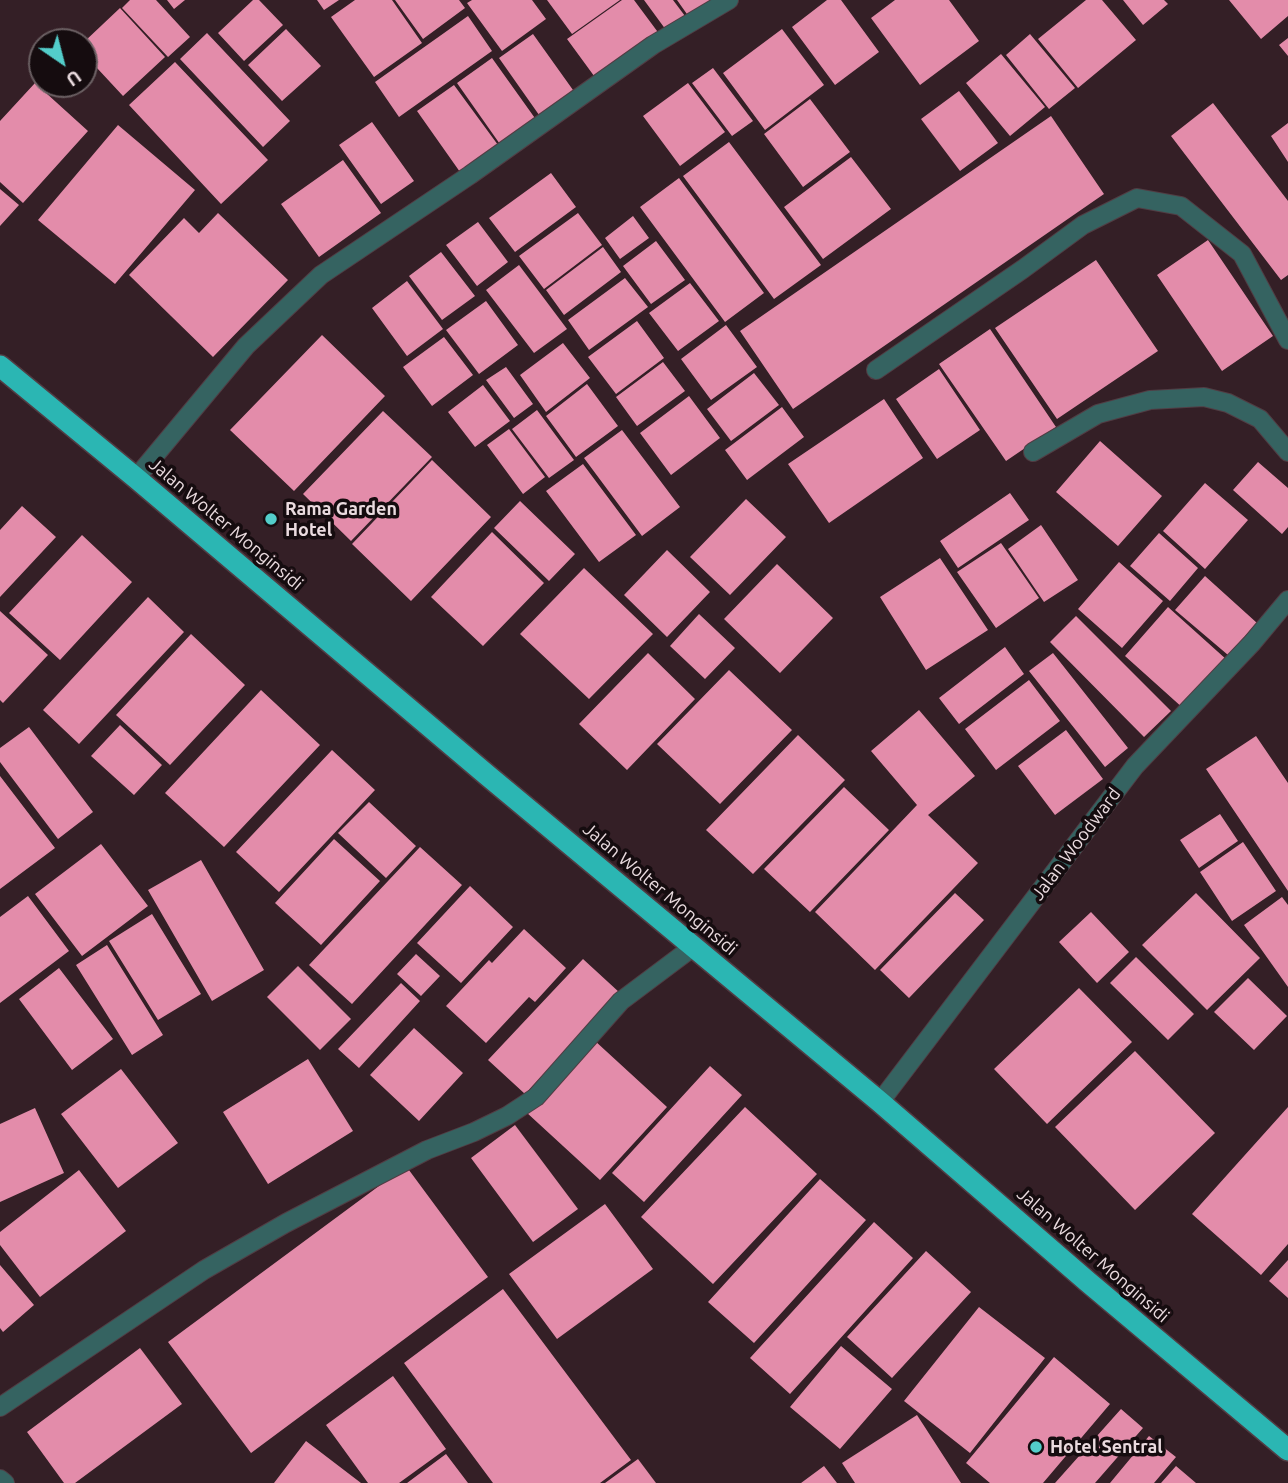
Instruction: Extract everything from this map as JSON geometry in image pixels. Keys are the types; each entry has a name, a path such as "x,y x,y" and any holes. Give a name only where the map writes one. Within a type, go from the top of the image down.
{"highway":[{"name":"Jalan Wolter Monginsidi","path":"0,366 880,1102 1077,1273 1288,1450"}],"street":[{"path":"136,478 246,346 321,275 470,175 653,45 729,0"},
{"path":"876,370 1083,225 1137,198 1181,206 1242,254 1288,340"},
{"path":"1033,452 1098,414 1150,400 1204,397 1228,403 1259,419 1288,452"},
{"name":"Jalan Woodward","path":"880,1102 1136,766 1288,600"},
{"path":"0,1407 204,1270 286,1223 427,1150 508,1116 536,1097 621,1001 693,947"},
{"path":"0,1479 5,1483"}],"building":[{"path":"130,0 156,0 190,37 168,57 122,8"},
{"path":"167,0 185,0 174,9"},
{"path":"253,0 259,0 283,25 244,61 218,33"},
{"path":"317,0 339,0 324,10"},
{"path":"355,0 392,0 422,43 374,77 331,17"},
{"path":"395,0 459,0 465,8 423,39"},
{"path":"472,0 532,0 546,19 502,51 467,3"},
{"path":"547,0 620,0 572,34"},
{"path":"622,0 634,0 660,35 597,80 567,39"},
{"path":"644,0 673,0 685,16 666,30"},
{"path":"677,0 712,0 689,17"},
{"path":"827,0 841,0 879,52 835,85 792,27"},
{"path":"895,0 949,0 979,41 920,85 871,18"},
{"path":"1086,0 1102,0 1136,40 1078,88 1038,39"},
{"path":"1123,0 1164,0 1168,4 1143,25"},
{"path":"1229,0 1288,0 1288,16 1261,39"},
{"path":"120,8 165,57 123,96 98,69 98,29"},
{"path":"468,16 492,51 399,117 375,82"},
{"path":"286,29 321,66 282,101 248,65"},
{"path":"782,29 824,85 765,130 723,73"},
{"path":"207,33 290,121 263,147 180,59"},
{"path":"533,34 578,97 544,122 499,58"},
{"path":"1030,34 1075,88 1049,109 1006,55"},
{"path":"1288,38 1288,56 1279,45"},
{"path":"1001,54 1045,107 1010,136 966,83"},
{"path":"492,58 537,121 502,147 457,83"},
{"path":"175,62 268,160 221,204 129,105"},
{"path":"713,68 753,121 732,136 692,83"},
{"path":"688,83 725,132 680,166 643,116"},
{"path":"454,85 498,145 460,172 417,111"},
{"path":"28,91 28,98 52,98 88,131 23,203 0,182 0,121"},
{"path":"959,91 998,143 960,171 921,119"},
{"path":"810,99 850,152 803,187 764,134"},
{"path":"1213,103 1288,201 1288,275 1281,280 1171,136"},
{"path":"1051,116 1104,194 793,409 740,331"},
{"path":"372,122 414,181 381,204 339,145"},
{"path":"1288,123 1288,162 1271,136"},
{"path":"118,125 195,190 115,284 38,220"},
{"path":"729,142 821,265 774,299 683,176"},
{"path":"851,157 891,209 823,259 784,207"},
{"path":"343,160 381,213 319,257 281,204"},
{"path":"551,173 576,207 515,252 489,218"},
{"path":"679,178 764,293 725,322 640,207"},
{"path":"0,189 19,205 0,226"},
{"path":"218,213 288,280 213,357 129,275 184,218 199,233"},
{"path":"578,213 602,245 544,289 519,256"},
{"path":"633,216 649,238 620,259 605,238"},
{"path":"478,222 508,262 477,286 446,245"},
{"path":"1208,240 1273,336 1222,371 1157,275"},
{"path":"656,241 685,280 651,304 623,266"},
{"path":"603,247 621,272 564,315 546,290"},
{"path":"441,252 475,296 442,320 409,276"},
{"path":"1096,260 1158,351 1057,419 995,328"},
{"path":"519,265 567,329 534,353 486,290"},
{"path":"625,278 648,307 589,350 568,320"},
{"path":"407,281 443,329 407,356 372,308"},
{"path":"690,283 719,321 678,351 649,313"},
{"path":"486,301 518,345 479,374 446,330"},
{"path":"637,321 664,358 616,394 588,357"},
{"path":"726,325 757,367 711,400 681,359"},
{"path":"990,329 1056,427 1006,461 939,364"},
{"path":"322,335 385,396 294,491 230,430"},
{"path":"444,337 473,375 432,406 403,367"},
{"path":"563,343 590,378 546,412 520,375"},
{"path":"663,362 685,391 637,426 616,397"},
{"path":"506,367 533,404 514,418 486,380"},
{"path":"939,369 980,430 937,459 896,399"},
{"path":"754,373 779,405 731,441 707,409"},
{"path":"587,384 618,426 576,457 546,416"},
{"path":"483,385 510,421 475,447 448,412"},
{"path":"689,396 720,438 671,475 640,433"},
{"path":"884,399 923,458 829,523 788,464"},
{"path":"782,407 804,437 747,480 725,450"},
{"path":"537,410 574,460 549,478 512,429"},
{"path":"383,411 432,457 351,541 303,494"},
{"path":"509,429 545,477 523,494 487,445"},
{"path":"622,430 680,507 642,536 584,458"},
{"path":"1100,441 1162,496 1118,546 1056,492"},
{"path":"432,460 491,517 411,601 352,544"},
{"path":"1258,462 1288,488 1288,527 1282,534 1233,490"},
{"path":"583,464 636,535 599,562 546,491"},
{"path":"1205,483 1248,520 1205,569 1163,531"},
{"path":"1010,493 1029,520 958,568 940,541"},
{"path":"746,499 786,537 730,595 690,557"},
{"path":"520,501 575,554 549,581 494,528"},
{"path":"22,506 56,537 0,597 0,530"},
{"path":"1041,525 1078,580 1044,602 1008,549"},
{"path":"492,532 544,583 483,646 431,597"},
{"path":"1159,533 1198,568 1170,601 1130,566"},
{"path":"82,535 132,582 60,660 9,613"},
{"path":"1001,543 1039,598 996,628 957,572"},
{"path":"667,550 710,592 667,637 624,595"},
{"path":"940,558 988,630 926,670 880,597"},
{"path":"1119,562 1163,601 1122,648 1078,609"},
{"path":"777,564 833,618 780,673 724,619"},
{"path":"584,568 653,634 589,699 520,634"},
{"path":"1205,576 1257,623 1228,655 1175,610"},
{"path":"148,597 184,632 79,744 43,710"},
{"path":"1168,607 1227,660 1184,709 1125,656"},
{"path":"0,611 48,655 3,703 0,700"},
{"path":"699,614 735,648 705,679 670,646"},
{"path":"1076,616 1171,711 1144,737 1050,642"},
{"path":"191,634 245,685 170,765 116,715"},
{"path":"1005,647 1024,674 959,724 939,698"},
{"path":"648,653 695,699 627,770 579,724"},
{"path":"1053,653 1128,748 1105,767 1029,671"},
{"path":"729,670 792,730 720,804 657,744"},
{"path":"1029,680 1060,721 996,770 965,729"},
{"path":"261,690 320,745 224,847 165,793"},
{"path":"919,710 975,776 928,815 978,863 875,970 815,912 917,805 871,751"},
{"path":"120,725 162,765 134,795 91,756"},
{"path":"29,727 93,812 58,839 0,762 0,748"},
{"path":"1066,730 1103,779 1055,815 1018,766"},
{"path":"798,735 845,780 753,874 706,830"},
{"path":"1256,736 1288,783 1288,891 1206,769"},
{"path":"332,750 375,790 279,892 236,852"},
{"path":"0,776 55,848 0,889"},
{"path":"844,787 889,830 810,912 764,869"},
{"path":"369,802 416,846 386,878 338,833"},
{"path":"1220,814 1238,841 1199,868 1180,840"},
{"path":"334,839 380,881 321,945 275,903"},
{"path":"1243,842 1276,891 1232,921 1200,872"},
{"path":"101,844 148,906 82,956 35,894"},
{"path":"420,847 462,885 352,1004 309,965"},
{"path":"201,860 264,970 212,1001 148,890"},
{"path":"470,886 513,927 461,983 417,943"},
{"path":"955,893 984,920 909,998 880,970"},
{"path":"1196,893 1260,958 1207,1010 1142,945"},
{"path":"28,896 69,951 0,1003 0,917"},
{"path":"1282,897 1288,905 1288,987 1244,925"},
{"path":"1091,912 1129,952 1097,983 1059,942"},
{"path":"152,914 201,994 158,1020 109,941"},
{"path":"524,929 566,968 535,1002 529,997 486,1043 446,1006 489,960 492,963"},
{"path":"107,945 163,1035 132,1055 76,965"},
{"path":"416,954 440,976 421,996 397,974"},
{"path":"1136,957 1194,1014 1168,1040 1110,983"},
{"path":"583,959 620,993 525,1094 488,1060"},
{"path":"298,966 351,1019 320,1050 267,997"},
{"path":"59,968 113,1039 72,1070 19,999"},
{"path":"1248,978 1287,1016 1254,1050 1214,1012"},
{"path":"401,983 420,1001 359,1068 338,1049"},
{"path":"1079,988 1132,1042 1047,1124 994,1069"},
{"path":"414,1028 463,1073 419,1121 370,1075"},
{"path":"594,1040 667,1107 600,1180 526,1112"},
{"path":"1135,1051 1215,1133 1135,1210 1055,1127"},
{"path":"308,1059 353,1131 268,1184 223,1112"},
{"path":"710,1066 742,1095 644,1202 612,1173"},
{"path":"121,1069 178,1143 118,1188 61,1114"},
{"path":"745,1107 817,1174 713,1284 641,1217"},
{"path":"1288,1107 1288,1244 1261,1275 1192,1214"},
{"path":"35,1108 64,1173 0,1202 0,1124"},
{"path":"515,1125 578,1209 533,1242 471,1158"},
{"path":"406,1166 488,1277 251,1453 168,1342"},
{"path":"79,1170 126,1231 40,1297 0,1245 0,1232"},
{"path":"820,1179 866,1220 754,1343 708,1302"},
{"path":"605,1204 653,1269 557,1339 509,1274"},
{"path":"874,1222 913,1258 790,1394 750,1358"},
{"path":"926,1251 971,1292 892,1378 847,1337"},
{"path":"1288,1260 1288,1298 1269,1281"},
{"path":"0,1265 34,1305 3,1332 0,1328"},
{"path":"503,1289 631,1460 600,1483 493,1483 404,1363"},
{"path":"979,1307 1045,1358 970,1453 904,1401"},
{"path":"841,1346 892,1389 840,1449 790,1407"},
{"path":"140,1348 182,1404 75,1483 64,1483 27,1432"},
{"path":"1054,1357 1110,1404 1043,1483 990,1483 966,1463"},
{"path":"393,1376 446,1449 399,1483 368,1483 326,1425"},
{"path":"1121,1409 1143,1428 1095,1483 1055,1483"},
{"path":"917,1415 961,1483 855,1483 842,1463"},
{"path":"1149,1436 1176,1457 1154,1483 1110,1483"},
{"path":"306,1441 361,1483 274,1483"},
{"path":"446,1454 468,1483 407,1483"},
{"path":"638,1459 656,1483 605,1483"},
{"path":"824,1466 837,1483 801,1483"},
{"path":"1176,1466 1196,1483 1161,1483"}],"place":[{"name":"Rama Garden Hotel","path":"271,519"},
{"name":"Hotel Sentral","path":"1036,1447"}]}
